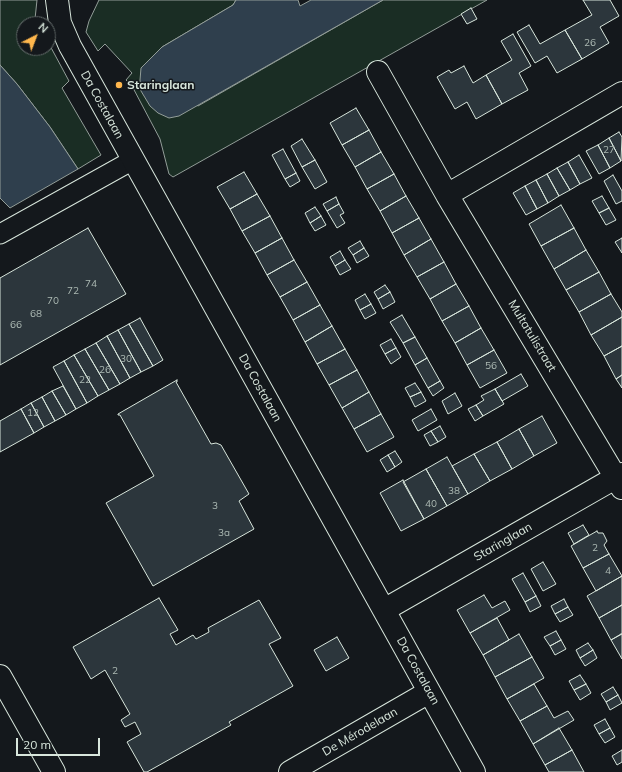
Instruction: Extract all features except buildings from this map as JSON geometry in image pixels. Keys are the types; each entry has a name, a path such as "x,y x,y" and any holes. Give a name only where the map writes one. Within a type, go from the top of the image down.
{"street":[{"name":"Da Costalaan","path":"57,0 60,23 70,46 474,772"},
{"name":"Multatulistraat","path":"378,72 447,194 620,480"},
{"path":"447,194 622,92"},
{"path":"0,234 133,160"},
{"name":"Staringlaan","path":"384,610 620,480"},
{"path":"0,676 54,772"},
{"name":"De Mérodelaan","path":"290,772 429,692"}],"green space":[{"path":"0,0 37,0 35,16 16,16 16,56 56,56 69,81 62,88 101,155 78,169 50,127 17,84 0,65"},
{"path":"99,0 236,0 233,5 162,47 141,68 198,106 383,0 487,0 173,177 169,174 160,139 132,86 126,80 132,73 105,44 98,51 86,32 89,21"}],"water":[{"path":"236,0 298,0 300,6 311,0 383,0 179,116 169,118 158,113 150,106 141,91 141,68 162,47 233,5"},
{"path":"0,65 17,84 50,127 78,169 10,208 0,198"}],"place":[{"name":"Staringlaan","path":"119,85"}]}
